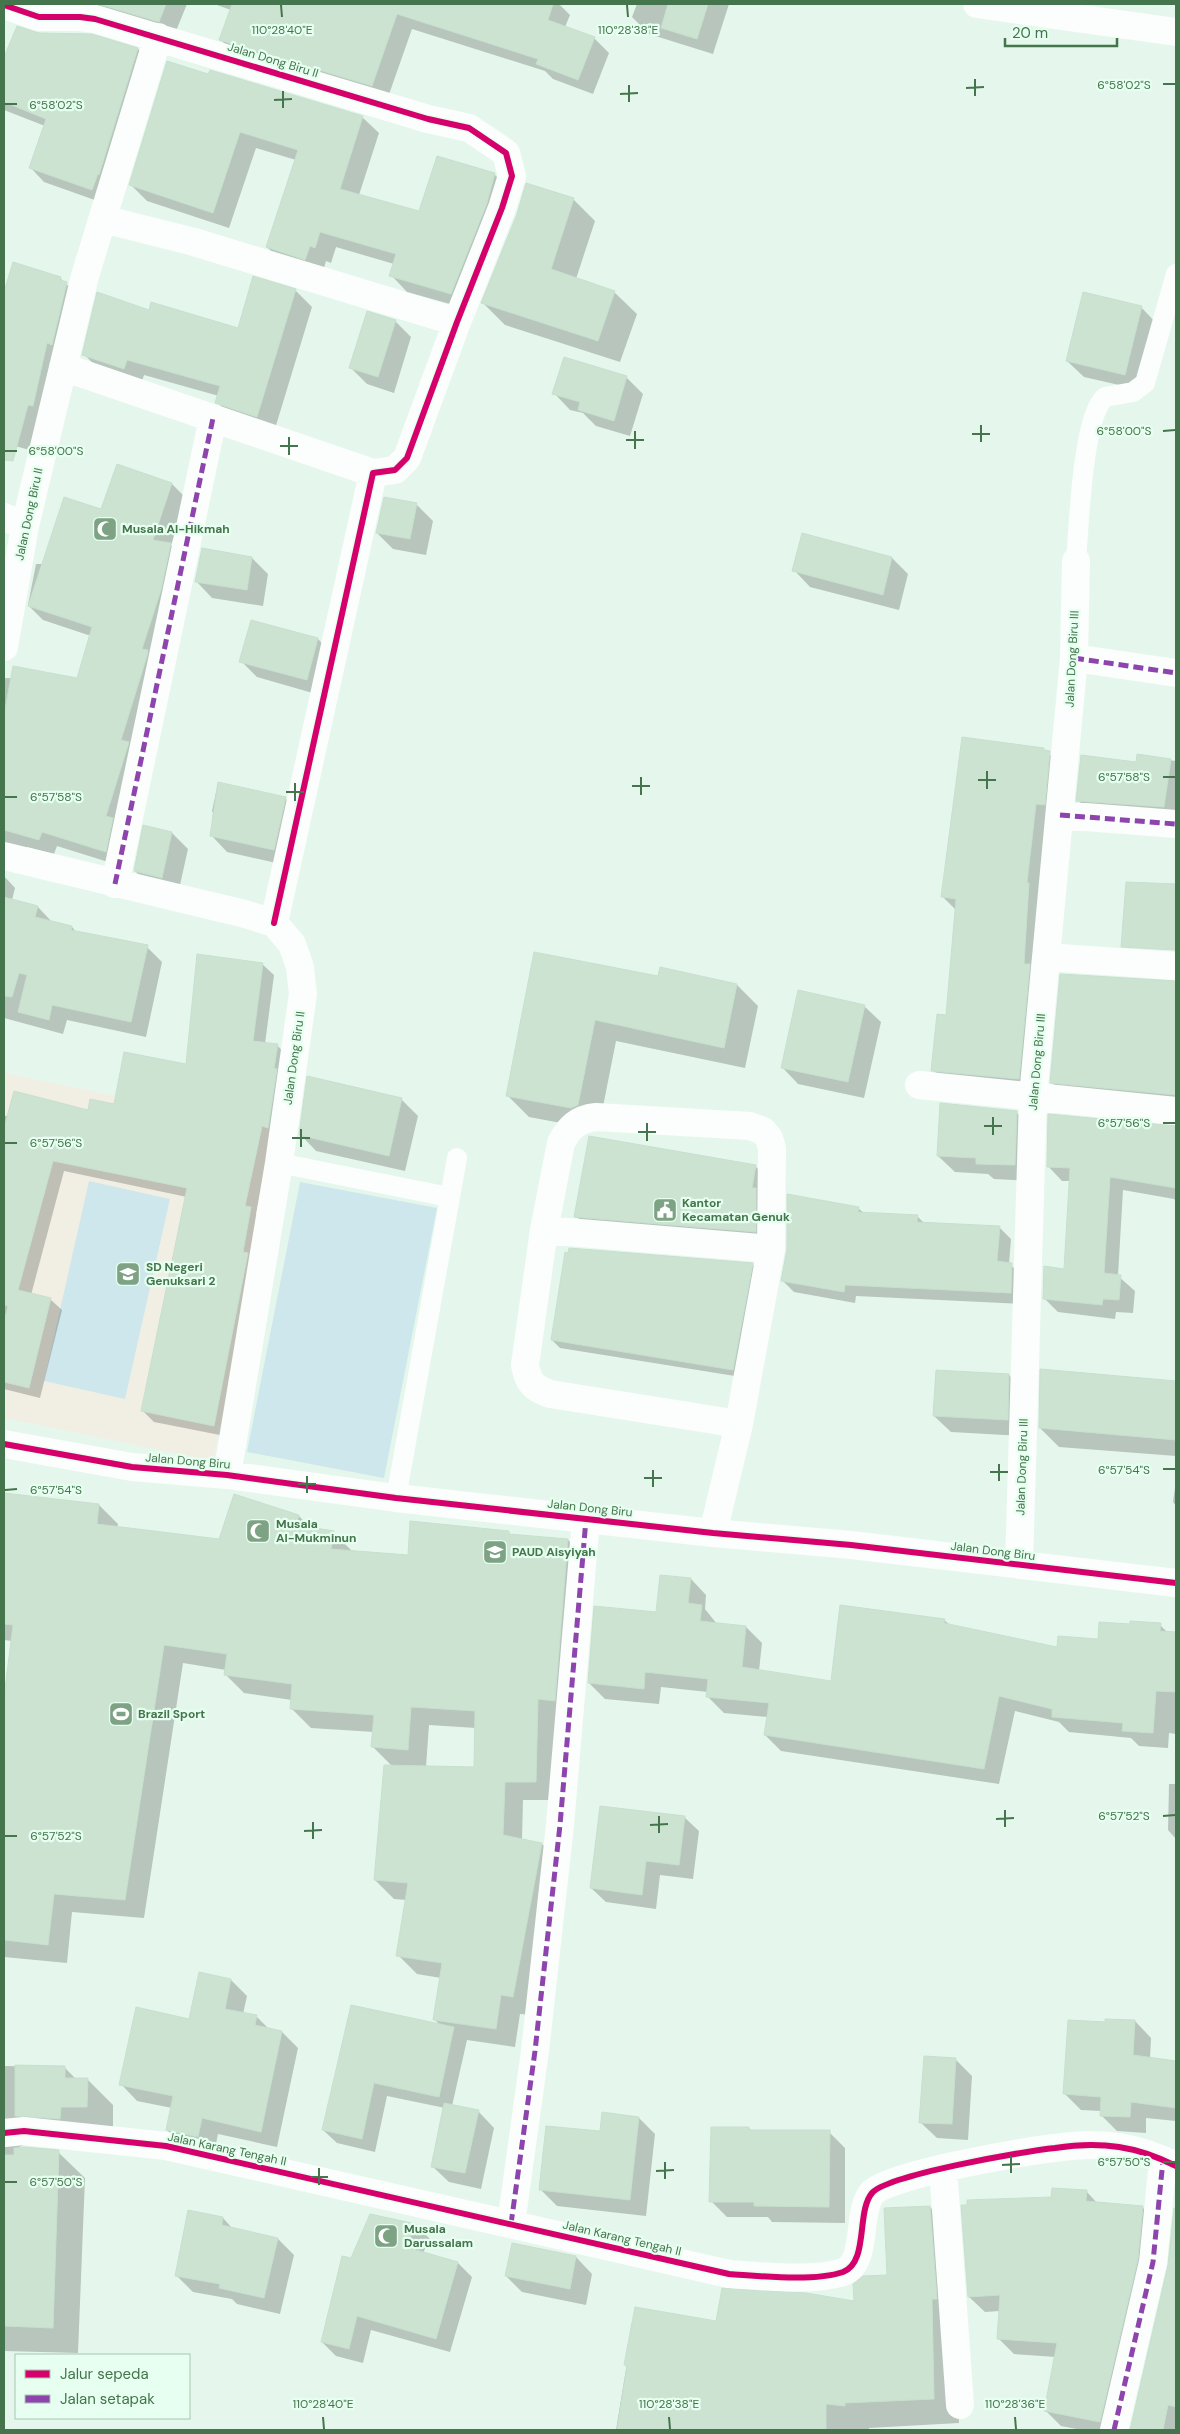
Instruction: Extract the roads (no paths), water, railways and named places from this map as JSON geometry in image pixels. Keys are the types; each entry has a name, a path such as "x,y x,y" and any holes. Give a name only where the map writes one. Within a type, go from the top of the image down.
{"street":[{"path":"978,4 1176,32"},
{"name":"Jalan Dong Biru II","path":"4,5 38,17 95,19 419,116 469,128 506,153 512,176 502,208 457,322"},
{"name":"Jalan Dong Biru II","path":"4,647 14,521 63,367 85,276 158,37"},
{"path":"63,367 374,473 395,470 408,458 457,322 194,242 103,220"},
{"path":"115,884 213,418"},
{"path":"4,856 245,914 274,923 374,473"},
{"name":"Jalan Dong Biru III","path":"1019,1565 1033,1096 1074,658 1076,561"},
{"path":"1074,658 1176,673"},
{"path":"1060,816 1176,824"},
{"name":"Jalan Dong Biru II","path":"226,1474 279,1163 303,994 300,967 292,944 274,923"},
{"path":"1046,957 1176,966"},
{"path":"919,1085 1176,1111"},
{"path":"713,1533 740,1424 771,1249 772,1148 769,1138 763,1131 750,1126 596,1116 584,1118 566,1133 561,1143 544,1230 525,1365 527,1378 531,1385 550,1394 740,1424"},
{"path":"544,1230 771,1249"},
{"name":"Jalan Dong Biru","path":"4,1444 132,1467 226,1474 396,1498 713,1533 851,1545 1176,1583"},
{"path":"511,2224 535,2051 559,1835 586,1519"},
{"name":"Jalan Karang Tengah II","path":"4,2133 24,2131 166,2146 729,2274 769,2277 823,2276 844,2272 851,2266 858,2254 867,2200 881,2186 894,2181 943,2168 1055,2148 1118,2146 1144,2152 1170,2163"},
{"path":"1114,2430 1153,2262 1170,2163"},
{"path":"943,2168 960,2405"}],"lane":[{"path":"1076,561 1086,450 1097,406 1105,397 1132,392 1145,383 1176,274"},
{"path":"396,1498 457,1158"},
{"path":"279,1163 449,1197"}],"place":[{"name":"Musala Al-Hikmah","path":"105,529"},
{"name":"Kantor Kecamatan Genuk","path":"665,1210"},
{"name":"SD Negeri Genuksari 2","path":"128,1274"},
{"name":"Musala Al-Mukminun","path":"258,1531"},
{"name":"PAUD Aisyiyah","path":"495,1552"},
{"name":"Brazil Sport","path":"121,1714"},
{"name":"Musala Darussalam","path":"386,2236"}]}
